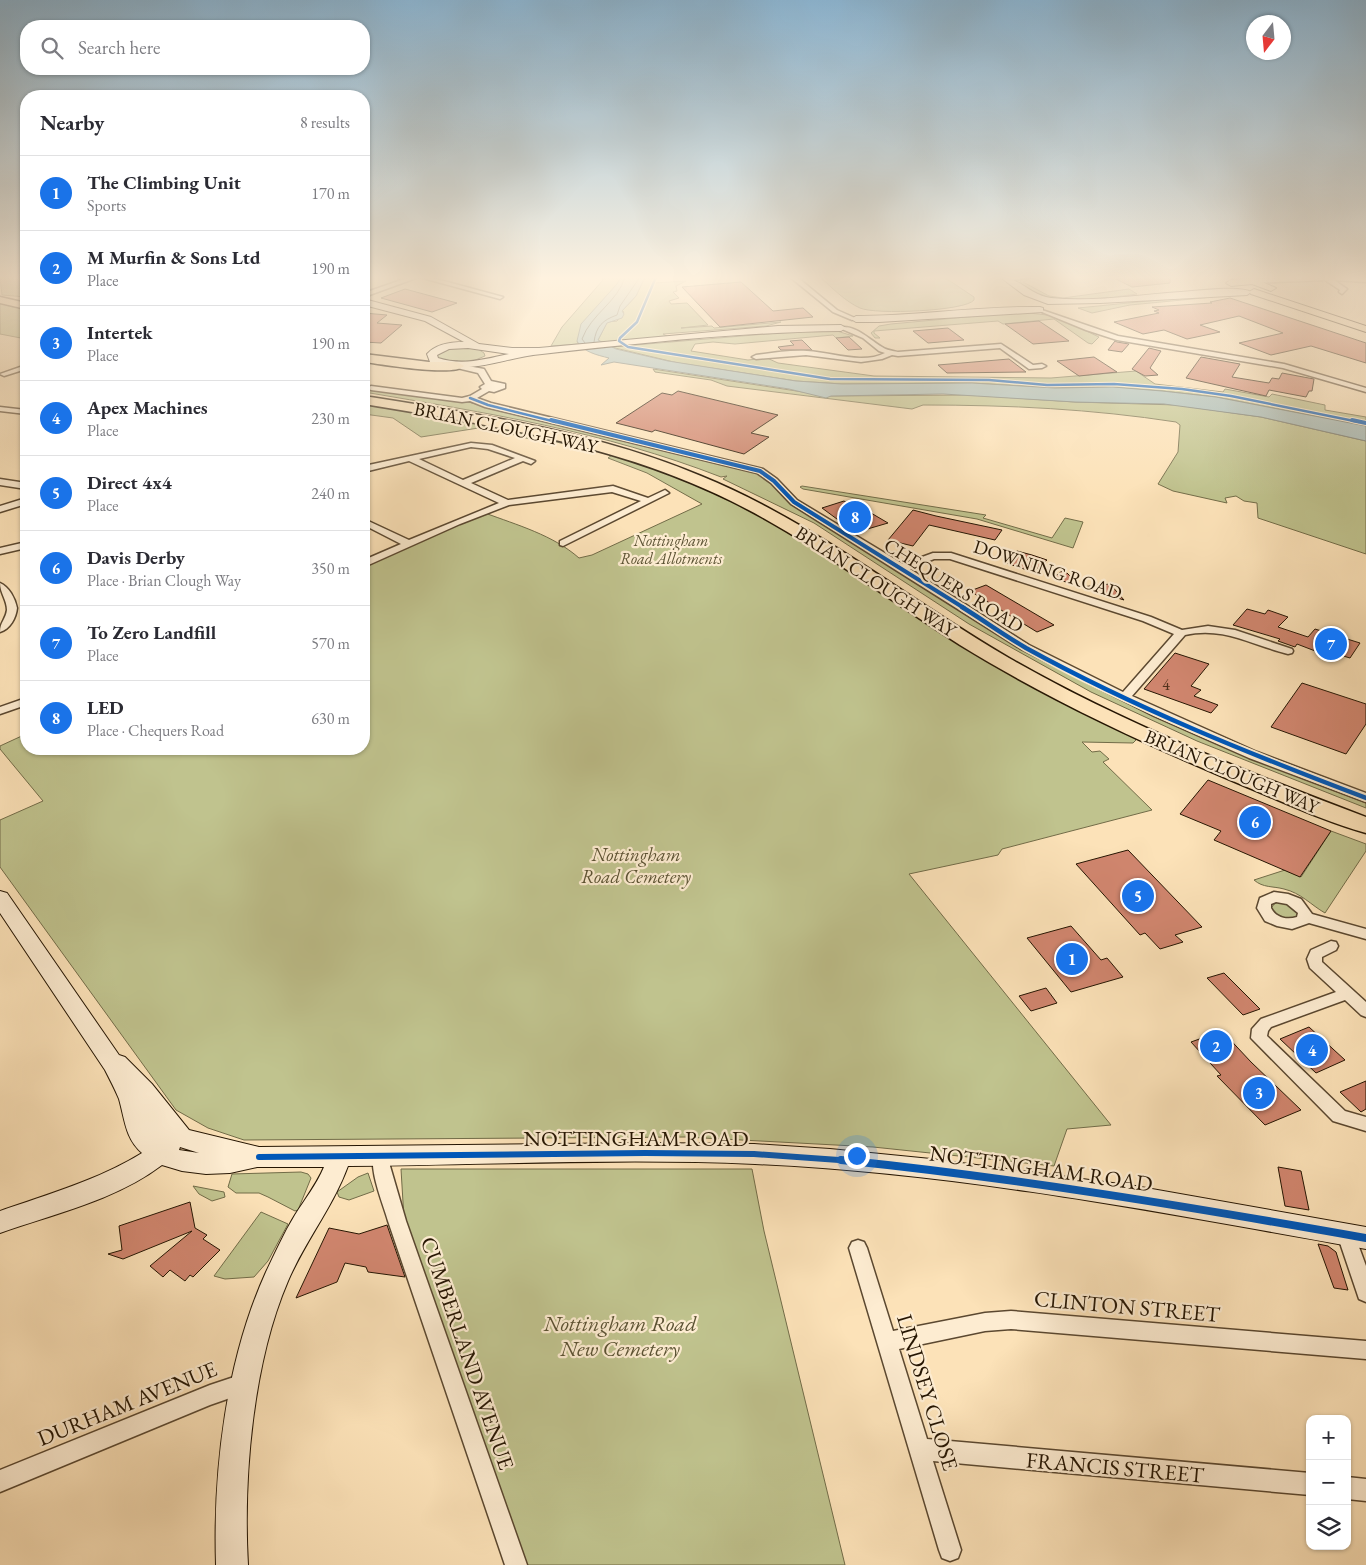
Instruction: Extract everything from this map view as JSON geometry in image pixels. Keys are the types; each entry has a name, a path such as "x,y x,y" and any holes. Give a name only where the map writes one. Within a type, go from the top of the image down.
{"highway":[{"path":"370,357 404,357 437,350"},
{"path":"370,358 429,366 459,366"},
{"name":"BRIAN CLOUGH WAY","path":"370,395 517,420 575,433 650,455 712,478 802,521 973,632 1068,686 1200,748 1366,813"},
{"name":"BRIAN CLOUGH WAY","path":"370,395 542,431 628,454 703,482 798,530 971,643 1080,704 1215,766 1366,825"}],"street":[{"path":"437,350 432,358 436,361 459,366 484,364 541,351"},
{"path":"370,394 458,400 470,398 488,386 484,364 490,353 486,350"},
{"path":"500,350 552,350"},
{"path":"883,350 890,353 910,355 960,350"},
{"path":"1007,350 1032,367 1042,366"},
{"path":"1189,350 1284,366 1366,390"},
{"path":"756,357 808,353 866,359 882,357 890,353"},
{"path":"4,374 20,369"},
{"name":"CHEQUERS ROAD","path":"470,398 488,405 739,464 765,474 794,502 902,568 1008,638 1124,698 1224,743 1366,798"},
{"path":"0,409 20,411"},
{"path":"0,417 13,410"},
{"path":"370,468 472,445 490,447 527,460 463,483"},
{"path":"409,458 507,503"},
{"path":"0,482 20,485"},
{"path":"370,561 457,522 507,503 613,489 648,501"},
{"path":"563,543 665,493"},
{"path":"0,509 20,503"},
{"path":"370,525 410,544"},
{"path":"0,551 20,546"},
{"name":"DOWNING ROAD","path":"902,568 933,556 951,556 1147,619 1181,633"},
{"path":"0,586 11,598 13,607 11,618 0,629"},
{"path":"1124,698 1181,633 1194,629 1226,631 1288,651"},
{"path":"0,711 20,703"},
{"name":"NOTTINGHAM ROAD","path":"0,898 105,1051 130,1099 136,1129 145,1140 161,1153 188,1161 207,1164 234,1163 259,1157 382,1155 754,1154 931,1169 1135,1197 1356,1236"},
{"path":"1306,917 1366,934"},
{"path":"1332,946 1316,954 1315,964 1366,1011"},
{"path":"1346,994 1266,1023 1260,1029 1259,1038 1339,1116 1366,1124"},
{"name":"NOTTINGHAM ROAD","path":"105,1051 144,1091 180,1136"},
{"name":"NOTTINGHAM ROAD","path":"130,1099 157,1126 208,1146 259,1157"},
{"path":"0,1222 114,1182 140,1169 180,1136"},
{"name":"CUMBERLAND AVENUE","path":"382,1155 381,1166 397,1221 516,1565"},
{"path":"232,1565 231,1491 246,1383 258,1327 274,1283 304,1224 333,1178 339,1156"},
{"path":"1356,1236 1366,1293"},
{"name":"LINDSEY CLOSE","path":"858,1248 950,1550"},
{"name":"CLINTON STREET","path":"887,1342 985,1322 1011,1320 1366,1350"},
{"name":"DURHAM AVENUE","path":"0,1481 210,1395 246,1383"},
{"name":"FRANCIS STREET","path":"919,1449 1306,1484"},
{"path":"1351,1488 1366,1490"}],"green space":[{"path":"444,350 480,350 485,356 468,363 439,360 437,356"},
{"path":"624,350 692,350 748,360 767,358 778,363 874,376 1051,378 1136,371 1155,384 1223,392 1225,389 1269,397 1272,394 1325,405 1325,410 1366,417 1366,423 1237,396 1366,424 1366,426 1216,397 1162,391 1104,387 1055,388 972,383 842,384 796,381 678,363"},
{"path":"653,369 829,396 971,395 1075,402 1177,405 1261,417 1366,441 1366,554 1258,518 1257,503 1244,501 1236,496 1225,498 1227,503 1173,491 1158,484 1178,452 1180,425 1176,422 1082,411 1019,407 923,405 912,409 727,386 711,380 655,372"},
{"path":"370,390 468,402 753,471 772,483 804,511 959,610 1037,657 1179,728 1366,803 1366,808 1197,741 1091,692 969,624 814,523 723,479 727,476 721,477 633,447 589,435 370,393"},
{"path":"370,405 493,426 569,443 569,445 548,440 541,442 485,427 421,437 393,418 370,415"},
{"name":"Nottingham Road Cemetery","path":"612,455 665,472 729,497 1134,736 1136,740 1133,743 1082,742 1092,752 1100,751 1109,759 1103,762 1152,810 1002,849 998,855 909,874 1111,1125 1067,1129 1054,1166 873,1147 685,1137 244,1140 208,1128 176,1110 0,867 0,820 43,801 0,749 0,746 20,737 20,755 370,755 370,564 485,513 546,537 579,558 592,555 702,504 647,473 608,458"},
{"path":"800,487 986,515 983,518 1052,538 1065,518 1083,522 1073,548 977,519 803,489"},
{"path":"1331,831 1366,844 1366,851 1325,913 1296,893 1265,886 1254,880 1285,870 1301,877"},
{"path":"1276,902 1288,903 1297,911 1297,916 1289,919 1279,916 1271,908"},
{"name":"Nottingham Road New Cemetery","path":"401,1169 752,1169 764,1231 845,1565 526,1565 404,1219"},
{"path":"301,1172 308,1174 311,1178 298,1210 295,1211 259,1193 236,1193 228,1187 232,1174"},
{"path":"368,1173 374,1191 349,1200 339,1197 337,1192 358,1177"},
{"path":"193,1186 224,1192 225,1197 212,1201 199,1194"},
{"path":"261,1212 288,1224 268,1261 254,1277 225,1279 214,1276"}],"water":[{"path":"587,350 620,350 668,361 796,381 842,384 972,383 1055,388 1113,387 1216,397 1366,426 1366,441 1261,417 1164,404 1075,402 943,394 831,396 826,398 789,389 614,362 601,365 609,358"}],"building":[{"path":"1147,350 1161,351 1150,368 1158,375 1145,376 1132,369"},
{"path":"1258,350 1293,350 1271,355"},
{"path":"1324,350 1366,350 1366,363"},
{"path":"1094,357 1117,372 1079,376 1057,361"},
{"path":"1201,357 1240,364 1232,377 1269,383 1272,378 1279,379 1282,373 1314,379 1312,391 1309,391 1306,397 1269,390 1266,396 1186,378"},
{"path":"1009,359 1026,372 947,373 938,365"},
{"path":"678,391 778,415 751,433 769,437 744,454 655,430 652,432 616,423 662,393 672,395"},
{"path":"844,501 849,504 854,503 888,523 864,530 847,520 841,522 822,508"},
{"path":"913,510 1002,530 995,540 929,525 913,546 888,540"},
{"path":"1017,551 1047,560 1033,572 1003,562"},
{"path":"1062,571 1067,573 1081,587 1053,578"},
{"path":"1110,584 1124,600 1082,587"},
{"path":"986,585 1054,625 1037,632 970,591"},
{"path":"1247,609 1265,614 1268,610 1288,617 1278,627 1308,637 1315,629 1360,643 1350,658 1340,655 1336,659 1297,644 1295,647 1278,641 1280,639 1233,625"},
{"path":"1175,653 1209,664 1191,686 1201,690 1194,696 1218,705 1211,713 1144,689"},
{"path":"1302,683 1366,704 1366,724 1346,754 1271,727"},
{"path":"1208,780 1331,831 1300,877 1214,840 1221,831 1180,814"},
{"path":"1128,850 1202,927 1175,935 1183,942 1160,949 1145,933 1140,935 1076,864"},
{"path":"1071,926 1101,960 1107,958 1123,977 1071,992 1027,938"},
{"path":"1224,973 1260,1009 1243,1015 1207,978"},
{"path":"1046,988 1057,1003 1031,1011 1019,996"},
{"path":"1309,1027 1345,1060 1316,1073 1280,1039"},
{"path":"1222,1031 1301,1110 1265,1125 1217,1076 1221,1075 1191,1042"},
{"path":"1366,1081 1366,1109 1361,1112 1340,1092"},
{"path":"1278,1167 1301,1171 1309,1210 1285,1206"},
{"path":"190,1202 195,1228 207,1235 203,1239 220,1250 193,1277 190,1275 185,1281 170,1270 163,1277 150,1266 192,1231 123,1259 108,1254 122,1250 119,1226"},
{"path":"387,1225 405,1277 368,1272 366,1267 345,1263 337,1282 296,1298 329,1228 359,1234"},
{"path":"1318,1244 1328,1246 1336,1252 1348,1290 1334,1288"}],"cycle path":[{"path":"647,350 830,379 989,380 1047,385 1114,384 1182,389 1231,396 1366,423"},
{"path":"470,398 488,405 760,471 774,481 794,502 902,568 1025,647 1158,714 1253,755 1366,798"},
{"path":"259,1157 645,1153 754,1154 830,1159 931,1169 1135,1197 1366,1238"}],"place":[{"name":"LED","path":"855,517"},
{"name":"To Zero Landfill","path":"1331,644"},
{"name":"Davis Derby","path":"1255,822"},
{"name":"Direct 4x4","path":"1138,896"},
{"name":"The Climbing Unit","path":"1072,959"},
{"name":"M Murfin & Sons Ltd","path":"1216,1046"},
{"name":"Apex Machines","path":"1312,1050"},
{"name":"Intertek","path":"1259,1093"}],"park label":[{"name":"Nottingham Road Allotments","path":"671,549"}]}
